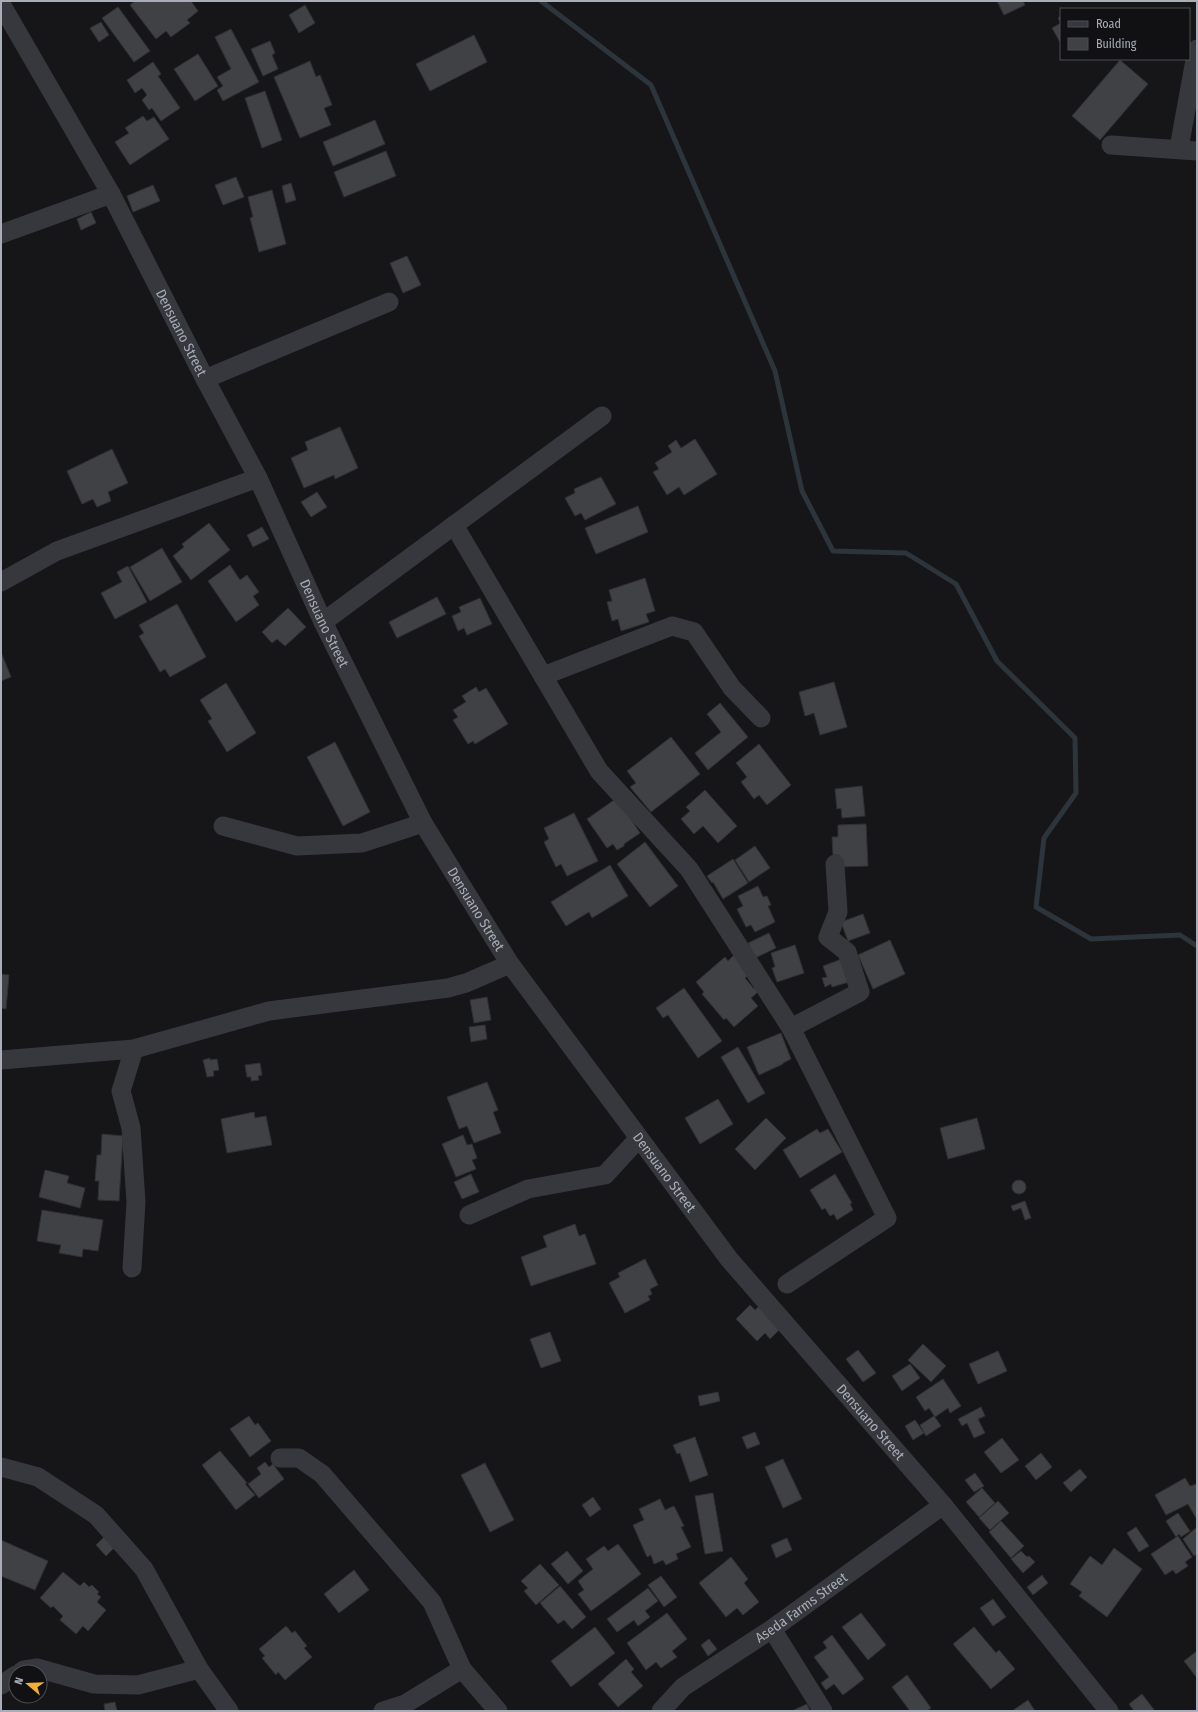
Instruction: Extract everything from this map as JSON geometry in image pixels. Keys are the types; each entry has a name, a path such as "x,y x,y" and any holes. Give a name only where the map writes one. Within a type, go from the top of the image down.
{"street":[{"name":"Densuano Street","path":"1,4 111,194 205,379 258,478 323,622 423,823 510,964 729,1259 943,1505 1110,1711"},
{"path":"1178,148 1197,49"},
{"path":"1111,145 1178,148 1197,151"},
{"path":"1,234 111,194"},
{"path":"205,379 389,302"},
{"path":"323,622 602,416"},
{"path":"1,582 57,551 258,478"},
{"path":"454,525 599,771 688,869 791,1028 888,1218 788,1284"},
{"path":"543,676 672,626 694,632 732,688 761,718"},
{"path":"223,826 297,846 362,843 423,823"},
{"path":"791,1028 860,992 846,952 828,937 838,912 835,864"},
{"path":"1,1060 134,1049 269,1011 448,988 466,983 510,964"},
{"path":"132,1268 136,1202 131,1128 121,1091 134,1049"},
{"path":"469,1215 528,1189 605,1175 639,1138"},
{"path":"280,1458 299,1458 322,1474 432,1602 462,1669 498,1711"},
{"path":"1,1467 38,1477 96,1515 144,1569 199,1668 229,1711"},
{"name":"Aseda Farms Street","path":"661,1711 683,1687 772,1629 943,1505"},
{"path":"772,1629 823,1711"},
{"path":"48,1671 94,1684 138,1685 199,1668"},
{"path":"383,1711 405,1704 462,1669"}],"building":[{"path":"135,1 191,1 198,11 187,20 190,23 171,37 166,31 156,39 130,5"},
{"path":"997,1 1023,1 1025,5 1004,15"},
{"path":"305,5 315,23 299,33 289,15"},
{"path":"118,7 150,51 134,62 102,18"},
{"path":"101,22 109,35 99,42 90,28"},
{"path":"1060,24 1060,42 1052,28"},
{"path":"231,29 259,82 223,101 217,90 223,86 217,77 231,69 215,37"},
{"path":"474,35 487,62 430,91 416,64"},
{"path":"270,41 275,53 272,55 278,69 263,76 251,49"},
{"path":"198,54 218,86 195,101 174,69"},
{"path":"1120,60 1148,84 1100,140 1072,116"},
{"path":"310,61 316,77 320,75 332,105 324,108 331,125 300,138 274,77"},
{"path":"153,62 161,74 158,76 180,108 161,121 152,108 149,110 142,100 147,95 142,88 135,93 127,80"},
{"path":"265,91 282,140 262,148 245,98"},
{"path":"143,116 147,121 154,117 169,139 130,165 115,142 129,133 125,128"},
{"path":"375,120 385,144 333,166 323,142"},
{"path":"386,151 396,176 344,197 334,172"},
{"path":"236,177 244,197 223,205 215,185"},
{"path":"291,183 296,200 286,203 282,186"},
{"path":"153,185 160,201 133,212 127,196"},
{"path":"272,190 286,244 259,252 250,218 253,217 248,197"},
{"path":"91,212 96,223 81,230 77,219"},
{"path":"407,256 421,285 403,293 390,263"},
{"path":"340,427 358,468 335,479 334,475 304,488 291,458 308,450 305,442"},
{"path":"695,439 717,474 684,495 679,487 667,495 653,472 659,469 655,463 672,452 668,446 676,440 681,448"},
{"path":"112,449 128,483 108,492 111,501 97,507 93,499 82,504 67,471"},
{"path":"601,477 616,504 585,520 581,513 575,516 565,498 575,493 574,489"},
{"path":"317,492 327,507 311,517 301,502"},
{"path":"638,506 648,532 596,554 585,528"},
{"path":"209,523 230,550 191,580 173,556 184,547 182,544"},
{"path":"262,527 269,539 253,547 247,535"},
{"path":"162,548 182,582 150,601 130,567"},
{"path":"230,565 240,580 247,575 259,592 253,596 259,605 236,622 208,581"},
{"path":"128,566 147,602 115,619 101,593 122,582 117,572"},
{"path":"645,578 655,611 646,614 649,622 621,631 618,619 612,621 607,602 612,601 609,590"},
{"path":"437,597 446,614 397,638 389,622"},
{"path":"480,598 492,624 467,635 464,628 458,631 452,616 461,612 459,607"},
{"path":"177,604 206,657 170,677 165,669 160,672 139,636 144,633 139,625"},
{"path":"288,608 306,627 285,646 277,639 272,643 262,632"},
{"path":"1,652 11,677 1,681"},
{"path":"834,682 847,727 820,735 814,713 805,716 799,692"},
{"path":"226,683 256,733 227,752 208,721 212,719 200,700"},
{"path":"476,687 479,692 486,688 508,724 475,744 473,741 468,744 453,720 458,717 453,710 466,702 462,696"},
{"path":"720,703 748,737 708,770 695,753 721,732 707,714"},
{"path":"671,737 700,774 651,812 630,787 636,783 627,771"},
{"path":"335,742 370,812 343,826 307,757"},
{"path":"759,744 791,785 767,805 759,795 754,799 741,782 747,777 736,763"},
{"path":"862,786 865,816 842,818 841,808 837,809 835,789"},
{"path":"705,790 737,826 718,843 703,826 694,834 681,819 690,811 686,807"},
{"path":"617,798 640,833 617,850 613,844 607,848 587,819"},
{"path":"574,813 598,861 567,876 561,864 556,867 544,842 549,839 544,828"},
{"path":"866,824 868,866 839,867 839,855 833,855 832,837 838,837 838,825"},
{"path":"645,842 678,886 650,907 617,864"},
{"path":"755,846 770,868 749,882 735,860"},
{"path":"733,859 748,883 723,899 713,882 712,883 707,876"},
{"path":"610,865 628,896 592,918 589,912 566,926 551,902"},
{"path":"758,886 763,897 767,896 771,905 768,906 775,922 755,932 751,925 746,927 737,909 743,906 738,896"},
{"path":"863,914 870,933 848,941 841,922"},
{"path":"769,933 776,948 755,958 748,943"},
{"path":"890,940 905,974 873,989 858,955"},
{"path":"795,945 804,973 777,982 772,968 775,967 771,953"},
{"path":"734,955 750,974 745,978 754,989 756,987 759,991 751,998 758,1006 734,1027 726,1018 724,1020 702,994 704,992 696,982 725,957 728,961"},
{"path":"842,959 849,982 832,987 831,984 825,987 822,978 827,977 823,966"},
{"path":"1,974 9,975 6,1009 1,1008"},
{"path":"684,988 722,1041 698,1058 668,1015 663,1018 656,1008"},
{"path":"487,997 491,1020 474,1023 470,1000"},
{"path":"485,1025 487,1039 471,1042 469,1027"},
{"path":"781,1033 791,1059 759,1075 747,1047"},
{"path":"738,1047 765,1093 748,1103 721,1057"},
{"path":"210,1058 210,1060 217,1059 219,1070 213,1071 214,1076 207,1077 203,1060"},
{"path":"260,1063 262,1075 258,1076 259,1080 251,1081 251,1077 247,1077 245,1065"},
{"path":"487,1082 498,1110 493,1112 501,1133 474,1143 467,1126 459,1129 447,1097"},
{"path":"718,1099 733,1124 700,1144 685,1118"},
{"path":"254,1112 255,1118 266,1116 272,1145 227,1153 221,1119"},
{"path":"766,1118 786,1138 755,1170 735,1149"},
{"path":"977,1118 985,1149 948,1159 940,1128"},
{"path":"817,1129 820,1133 828,1129 842,1152 800,1178 783,1150"},
{"path":"102,1134 123,1136 119,1201 98,1200 99,1181 95,1181 97,1155 101,1155"},
{"path":"463,1135 467,1145 472,1144 477,1158 472,1160 476,1169 456,1177 442,1144"},
{"path":"45,1170 69,1176 67,1183 85,1188 80,1208 39,1197"},
{"path":"471,1174 479,1192 462,1199 454,1182"},
{"path":"835,1174 852,1203 850,1204 853,1210 837,1220 834,1214 830,1216 825,1208 822,1210 810,1190"},
{"path":"1019,1180 1024,1182 1026,1187 1024,1192 1019,1194 1014,1192 1012,1187 1014,1182"},
{"path":"1025,1201 1031,1218 1025,1220 1021,1208 1013,1211 1011,1206"},
{"path":"42,1210 103,1220 98,1251 83,1249 82,1257 59,1253 61,1245 37,1241"},
{"path":"575,1224 579,1236 585,1234 596,1264 531,1286 521,1257 547,1247 543,1236"},
{"path":"645,1259 658,1285 650,1289 652,1294 648,1296 650,1300 625,1313 609,1283 620,1277 618,1273"},
{"path":"764,1302 785,1324 770,1339 765,1333 757,1341 736,1319 750,1305 755,1310"},
{"path":"550,1332 561,1361 541,1368 530,1339"},
{"path":"923,1344 946,1366 931,1382 908,1360"},
{"path":"858,1350 876,1373 863,1382 846,1359"},
{"path":"998,1351 1007,1371 978,1384 969,1364"},
{"path":"910,1364 920,1378 902,1391 892,1376"},
{"path":"943,1379 961,1406 950,1413 948,1408 935,1417 929,1408 925,1411 916,1397"},
{"path":"718,1392 720,1401 700,1406 698,1396"},
{"path":"981,1407 985,1416 978,1419 985,1433 974,1438 967,1423 962,1426 958,1419"},
{"path":"249,1416 255,1425 258,1423 271,1441 250,1457 230,1429"},
{"path":"934,1416 941,1426 926,1436 920,1425"},
{"path":"915,1420 924,1433 913,1440 905,1426"},
{"path":"755,1432 760,1444 747,1449 742,1437"},
{"path":"695,1437 708,1475 690,1482 680,1453 677,1454 673,1445"},
{"path":"1002,1438 1019,1460 1001,1473 984,1452"},
{"path":"220,1451 247,1483 245,1484 255,1495 236,1510 202,1465"},
{"path":"1041,1453 1052,1467 1036,1480 1025,1466"},
{"path":"783,1459 802,1499 783,1508 765,1467"},
{"path":"265,1462 269,1467 273,1464 284,1479 259,1498 248,1484 261,1474 257,1468"},
{"path":"485,1463 514,1520 490,1532 461,1475"},
{"path":"1080,1469 1087,1477 1071,1492 1063,1483"},
{"path":"975,1473 984,1486 974,1492 965,1480"},
{"path":"1185,1478 1190,1486 1197,1484 1197,1517 1196,1518 1188,1504 1166,1515 1155,1495"},
{"path":"982,1488 995,1503 979,1517 966,1502"},
{"path":"713,1493 723,1551 705,1554 695,1496"},
{"path":"593,1497 601,1509 590,1517 582,1505"},
{"path":"660,1499 665,1510 674,1506 684,1526 681,1527 691,1547 676,1554 678,1559 666,1565 663,1560 654,1564 651,1555 647,1557 633,1525 644,1520 639,1509"},
{"path":"998,1501 1009,1513 990,1530 979,1518"},
{"path":"1178,1513 1190,1531 1181,1537 1179,1534 1176,1537 1166,1521"},
{"path":"1001,1521 1024,1546 1011,1558 989,1532"},
{"path":"1136,1527 1149,1546 1139,1552 1127,1533"},
{"path":"1197,1527 1197,1554 1194,1556 1183,1539"},
{"path":"1178,1536 1192,1557 1185,1562 1188,1566 1176,1574 1173,1570 1165,1575 1151,1554"},
{"path":"104,1537 114,1548 106,1556 96,1545"},
{"path":"787,1538 792,1550 776,1558 771,1545"},
{"path":"1,1540 48,1561 35,1590 1,1576"},
{"path":"618,1544 641,1574 591,1611 578,1594 584,1590 578,1581 593,1569 586,1559 604,1546 608,1551"},
{"path":"1114,1548 1142,1569 1107,1617 1079,1596 1082,1592 1070,1584 1090,1556 1102,1565"},
{"path":"567,1551 583,1571 568,1584 551,1564"},
{"path":"1021,1551 1035,1562 1023,1573 1011,1559"},
{"path":"731,1557 748,1579 744,1583 759,1602 743,1615 737,1608 726,1617 699,1583"},
{"path":"540,1564 559,1585 536,1605 524,1591 528,1588 521,1581"},
{"path":"354,1570 369,1590 339,1613 324,1594"},
{"path":"63,1572 80,1586 84,1582 89,1587 92,1585 99,1592 97,1594 101,1597 97,1602 106,1610 88,1631 83,1626 76,1634 60,1620 63,1616 53,1606 51,1608 40,1598"},
{"path":"1042,1575 1048,1583 1033,1595 1027,1587"},
{"path":"661,1576 677,1597 664,1607 648,1585"},
{"path":"560,1586 586,1617 572,1629 564,1620 558,1624 540,1603"},
{"path":"648,1588 658,1601 645,1611 650,1617 638,1626 634,1620 617,1632 607,1619"},
{"path":"993,1599 1006,1617 993,1626 980,1608"},
{"path":"667,1613 687,1639 672,1651 677,1657 661,1668 656,1662 646,1670 627,1643"},
{"path":"861,1613 886,1645 868,1660 842,1627"},
{"path":"286,1626 292,1633 295,1631 307,1646 304,1648 312,1657 285,1680 278,1672 276,1675 262,1658 265,1656 259,1649"},
{"path":"595,1627 615,1653 571,1687 551,1661"},
{"path":"974,1627 996,1653 999,1650 1015,1669 991,1689 953,1644"},
{"path":"832,1635 864,1679 843,1695 834,1684 826,1690 821,1683 829,1677 814,1657 827,1648 823,1642"},
{"path":"709,1639 717,1649 708,1656 701,1645"},
{"path":"1197,1651 1197,1678 1184,1661"},
{"path":"626,1659 634,1669 631,1672 643,1686 618,1707 598,1684"},
{"path":"907,1675 931,1708 927,1711 910,1711 892,1687"},
{"path":"1142,1694 1155,1711 1134,1711 1129,1704"},
{"path":"1028,1700 1035,1711 1012,1711"},
{"path":"115,1702 117,1711 105,1711 104,1704"},
{"path":"807,1704 810,1711 794,1710"}],"waterway":[{"path":"541,1 651,85 775,371 802,491 833,551 906,553 956,584 997,661 1075,738 1076,793 1044,838 1036,907 1091,939 1180,935 1197,946"}]}
